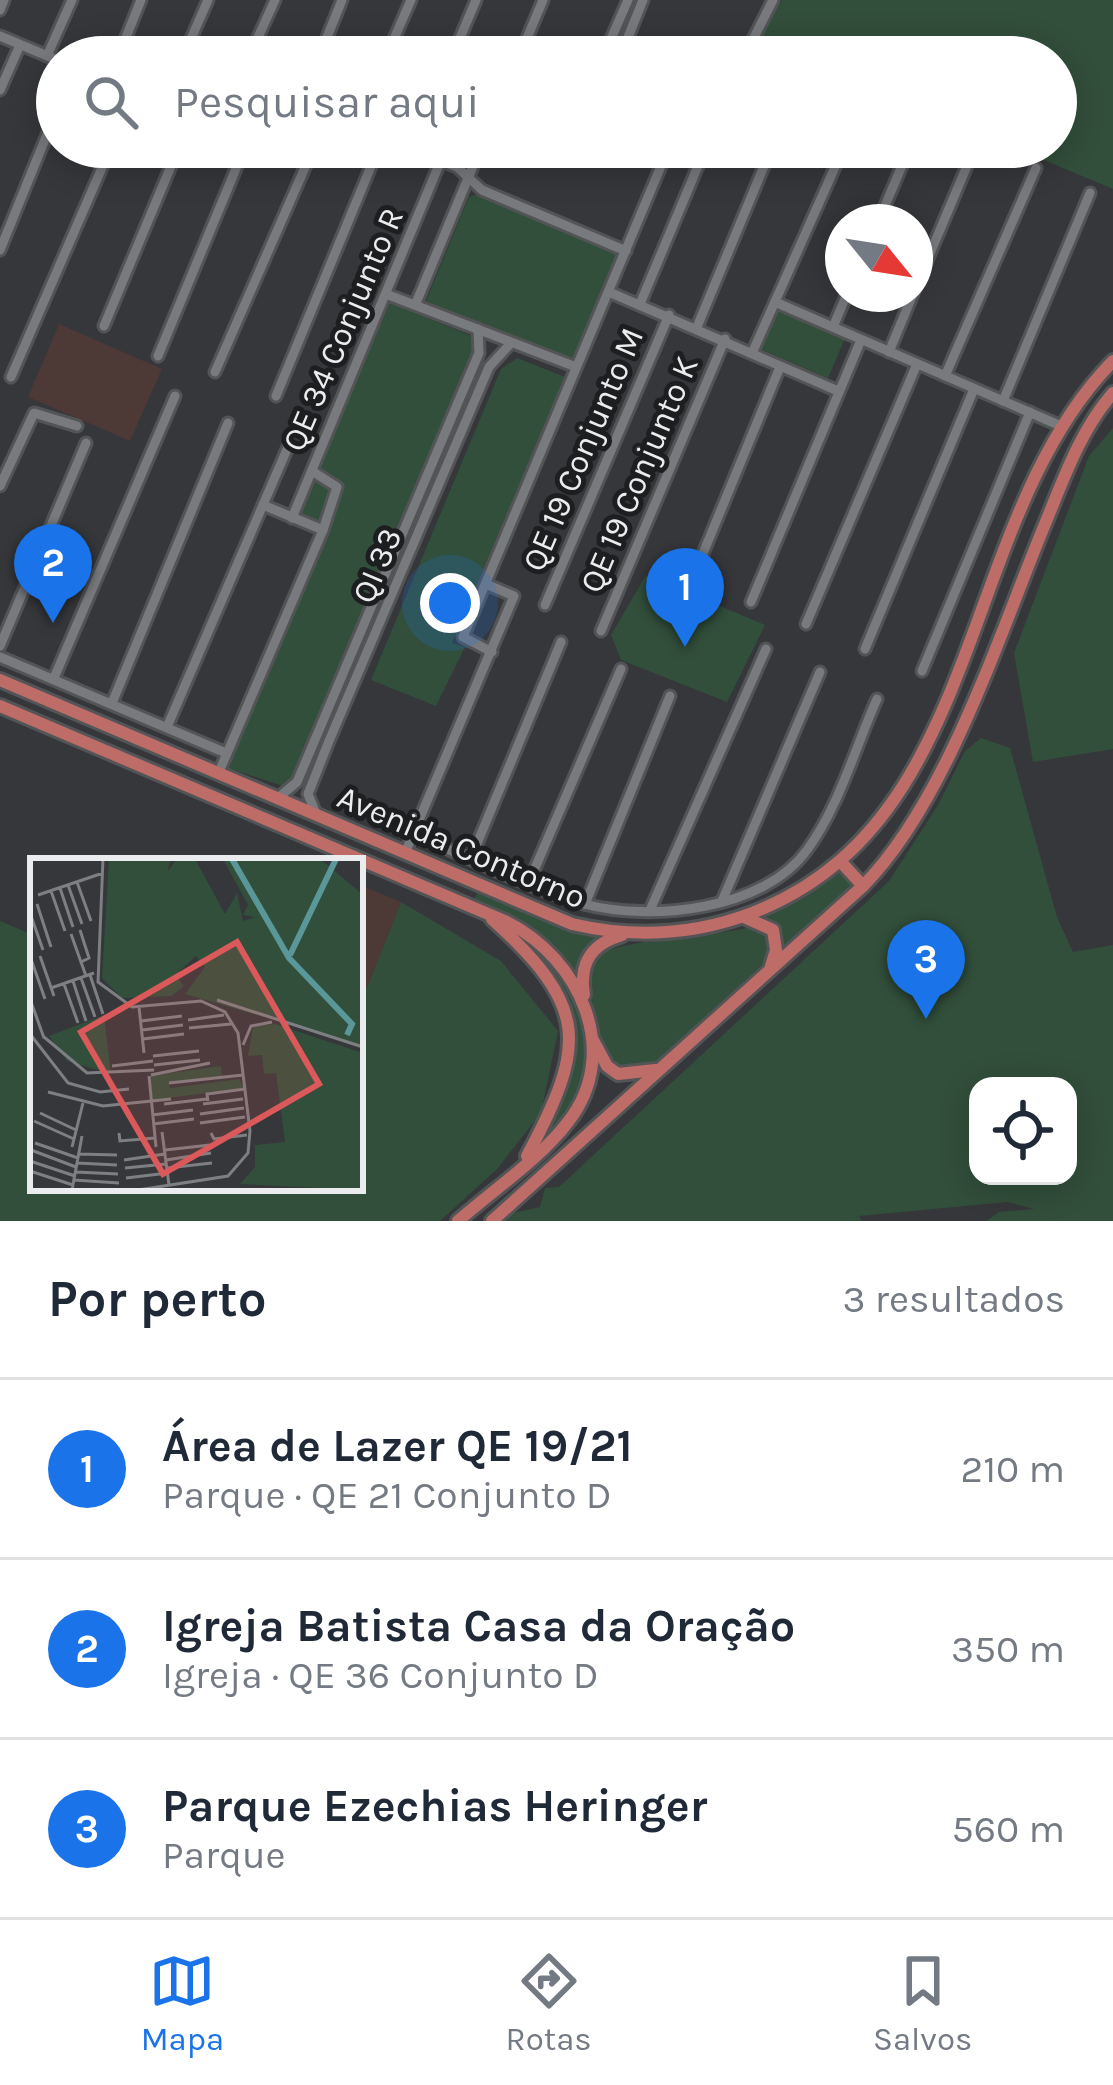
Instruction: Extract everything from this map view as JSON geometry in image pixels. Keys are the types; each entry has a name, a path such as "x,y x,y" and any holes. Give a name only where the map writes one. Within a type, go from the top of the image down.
{"main road":[{"name":"Avenida Contorno","path":"1,681 572,924 629,934 672,932 741,917 780,902 841,862 874,832 907,784 1061,425 1113,361"},
{"path":"492,1221 863,886 897,847 931,790 1063,480 1110,396 1089,386"},
{"path":"1043,467 1048,481 1063,480"},
{"name":"Avenida Contorno","path":"0,706 358,858"},
{"path":"75,737 91,718"},
{"path":"151,769 151,761 164,749"},
{"name":"Avenida Contorno","path":"363,860 484,912 538,942 568,973 586,1005 592,1039"},
{"path":"841,862 863,886"},
{"path":"453,899 465,894 471,881"},
{"path":"484,912 551,981 568,1020 568,1065 560,1094 524,1162"},
{"path":"741,917 758,919 772,930 776,950 770,967"},
{"path":"586,1005 583,968 589,954 603,941 629,934"},
{"path":"592,1039 607,1066 618,1074 644,1075 660,1068"},
{"path":"458,1221 572,1118 591,1070 592,1039"}],"street":[{"path":"0,10 4,0"},
{"path":"59,36 71,0"},
{"path":"126,36 141,0"},
{"path":"192,36 208,0"},
{"path":"259,36 275,0"},
{"path":"327,36 342,0"},
{"path":"395,36 411,0"},
{"path":"461,36 476,0"},
{"path":"528,36 544,0"},
{"path":"612,36 628,0"},
{"path":"628,36 643,0"},
{"path":"753,36 773,0"},
{"path":"0,36 36,52"},
{"path":"0,90 20,45"},
{"path":"0,250 36,162"},
{"path":"11,377 102,168"},
{"path":"104,326 170,168"},
{"path":"158,356 236,168"},
{"path":"215,372 305,168"},
{"path":"276,396 370,168"},
{"name":"QE 34 Conjunto R","path":"292,518 438,168"},
{"path":"454,168 487,192 626,251"},
{"path":"416,303 473,168"},
{"path":"492,652 463,637 660,168"},
{"path":"640,304 697,168"},
{"path":"697,327 763,168"},
{"path":"753,351 835,168"},
{"path":"886,204 901,168"},
{"path":"933,247 966,168"},
{"path":"944,376 1036,168"},
{"path":"1003,400 1090,193"},
{"path":"609,292 838,391"},
{"path":"386,294 576,368"},
{"path":"775,302 1061,425"},
{"path":"833,326 839,312"},
{"path":"889,352 906,312"},
{"name":"QE 19 Conjunto M","path":"545,604 669,315"},
{"name":"QI 33","path":"278,797 294,786 316,735 478,353 478,329"},
{"name":"QE 19 Conjunto K","path":"601,631 725,339"},
{"path":"751,602 861,340"},
{"name":"QI 33","path":"316,814 309,791 329,741 490,367 512,343"},
{"path":"806,624 917,364"},
{"path":"692,580 780,367"},
{"path":"865,649 974,388"},
{"path":"53,678 175,396"},
{"path":"922,670 1030,412"},
{"path":"0,486 34,413 77,426"},
{"path":"112,704 229,423"},
{"path":"446,423 463,431"},
{"path":"0,646 86,443"},
{"path":"167,727 288,447"},
{"path":"219,772 337,487 311,471"},
{"path":"263,505 322,530"},
{"path":"405,853 514,596 486,584"},
{"path":"471,858 561,642"},
{"path":"650,910 766,649"},
{"path":"0,657 226,753"},
{"path":"529,883 621,669"},
{"path":"722,901 820,672"},
{"path":"585,904 670,696"},
{"path":"413,834 585,904 650,910 722,901 766,886 793,867 820,828 877,699"},
{"path":"316,735 329,741"},
{"path":"766,886 780,902"}],"shaded area":[{"path":"59,324 162,369 130,441 28,397"},
{"path":"363,886 401,902 367,989 363,987"}],"green space":[{"path":"782,0 1113,0 1113,189 1063,168 1077,168 1077,36 761,36"},
{"path":"477,194 618,251 621,257 578,362 567,365 426,301 469,197"},
{"path":"390,303 474,337 475,352 286,787 228,768 228,760 329,528 298,515"},
{"path":"778,309 845,338 828,378 761,349"},
{"path":"517,358 565,377 452,643 465,647 436,706 371,680 501,369"},
{"path":"1113,428 1113,749 1033,762 1014,653 1089,456"},
{"path":"646,575 765,625 727,702 621,660 611,635"},
{"path":"981,738 1010,748 1057,917 1073,952 1113,945 1113,1221 986,1221 999,1212 1034,1209 1007,1202 859,1216 862,1221 504,1221 512,1213 540,1207 545,1188 559,1187 889,881 938,805 965,751"},
{"path":"843,870 854,883 782,952 778,930 764,918"},
{"path":"477,893 566,930 605,937 578,975 537,931 473,902"},
{"path":"401,902 501,961 558,1031 541,1113 497,1169 440,1221 0,1221 0,921 30,934 30,1191 363,1191 363,987 367,988"},
{"path":"752,927 771,937 766,961 651,1067 615,1068 592,1014 590,983 596,957 623,946"},
{"path":"510,932 529,942 562,974 583,1015 588,1038 582,1091 545,1136 570,1076 573,1026 553,980"}],"place":[{"name":"Igreja Batista Casa da Oração","path":"53,623"},
{"name":"Área de Lazer QE 19/21","path":"685,647"},
{"name":"Parque Ezechias Heringer","path":"926,1019"}]}
